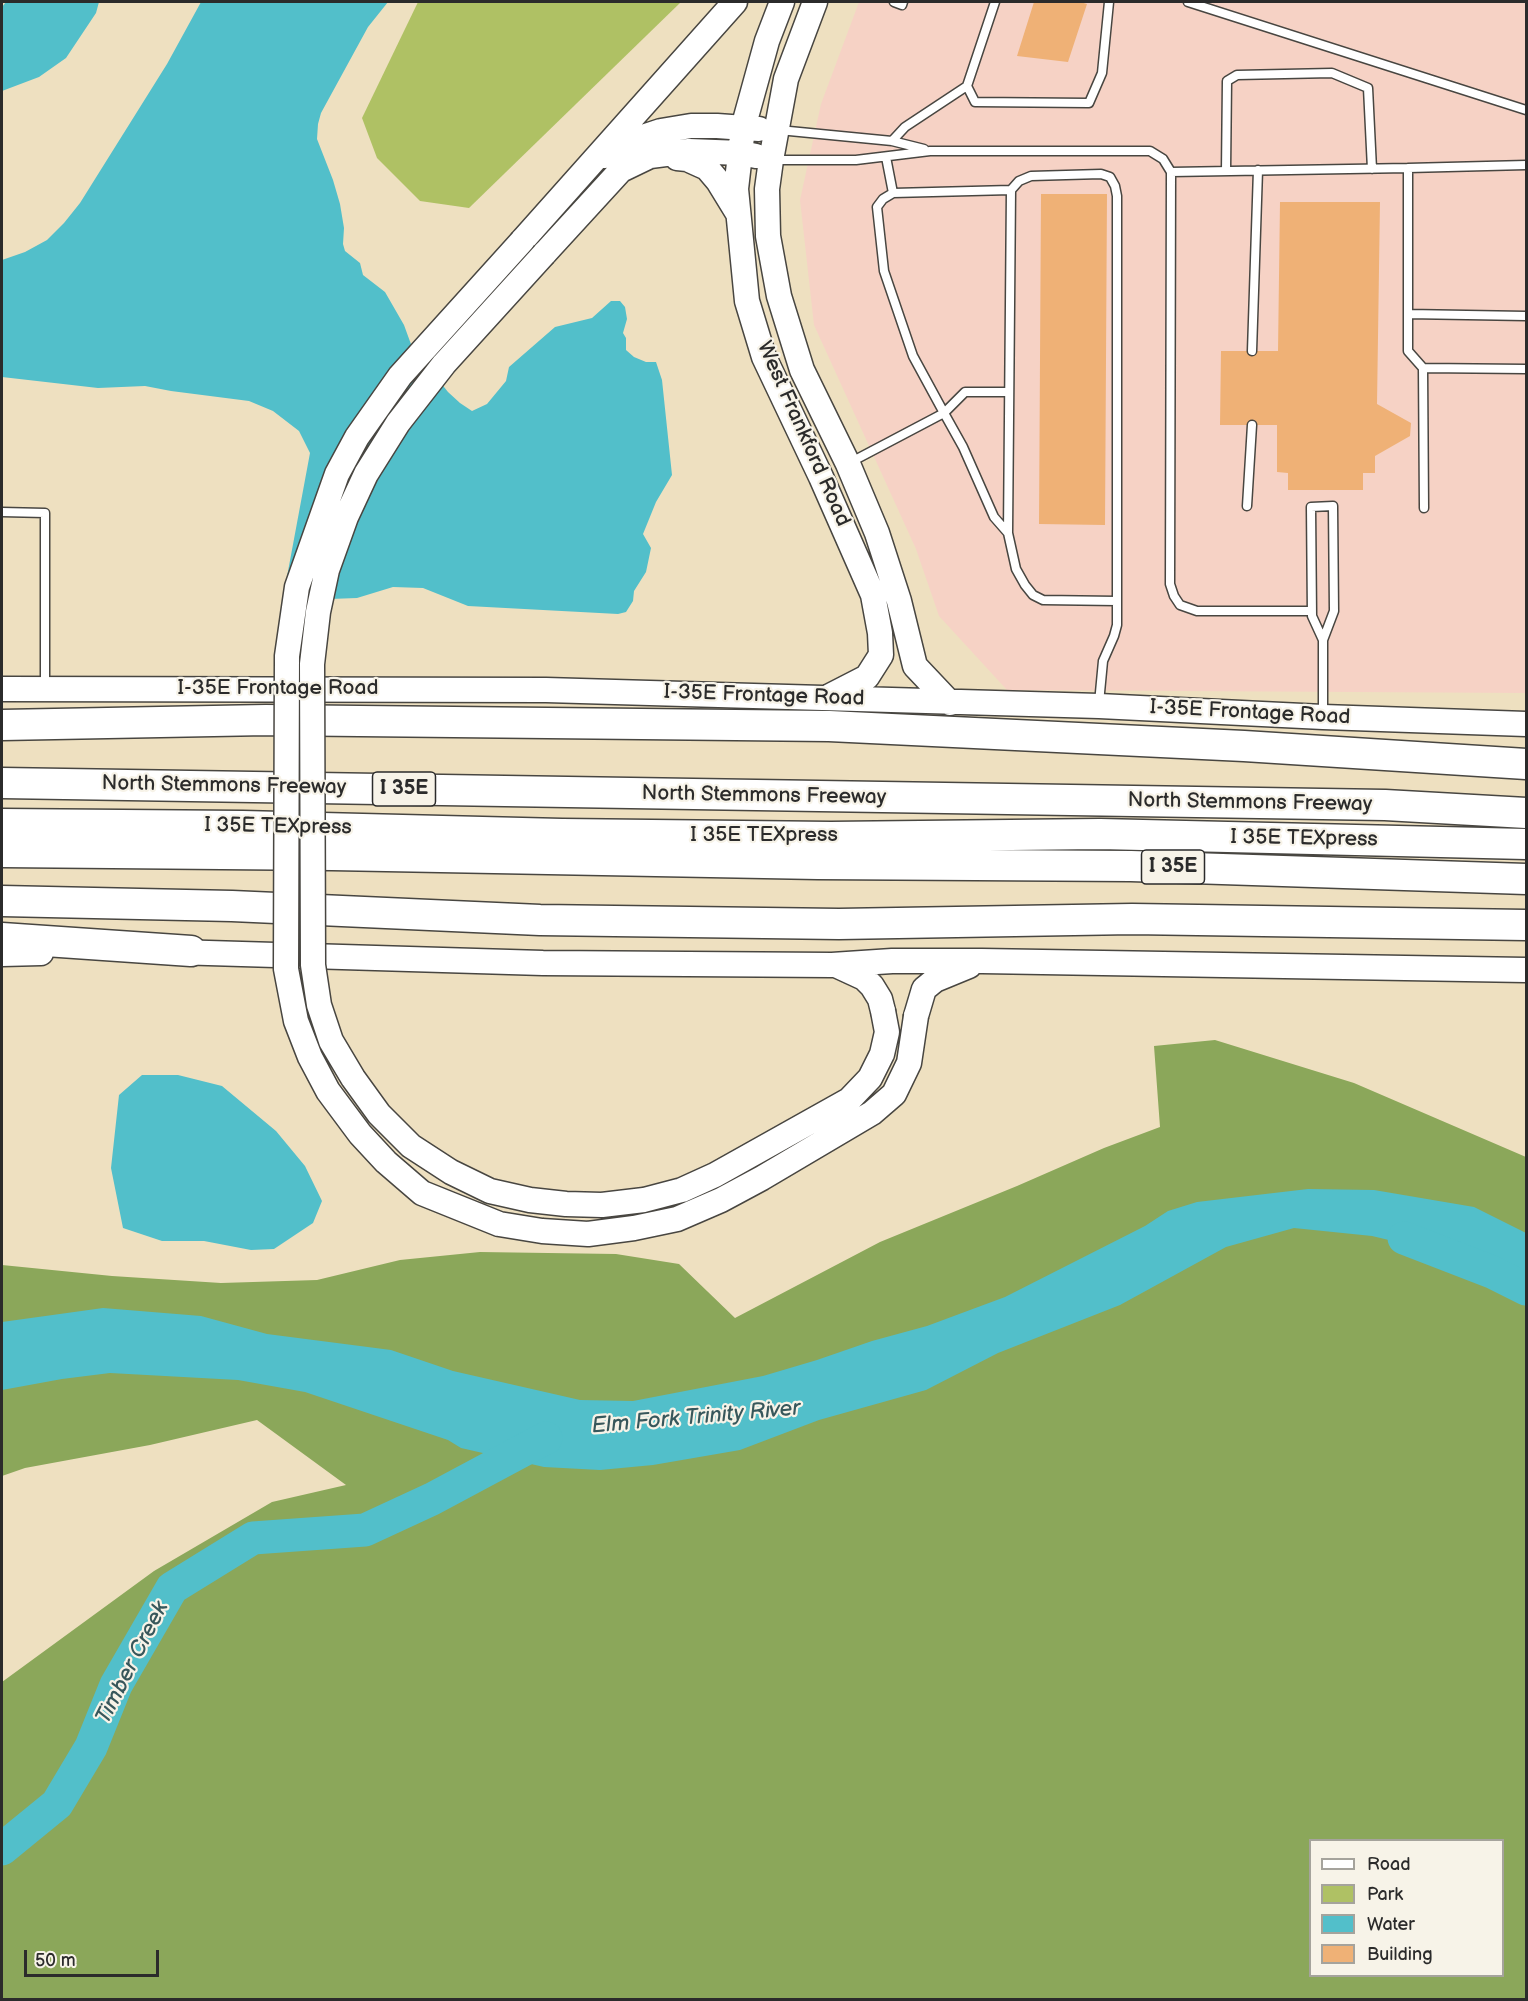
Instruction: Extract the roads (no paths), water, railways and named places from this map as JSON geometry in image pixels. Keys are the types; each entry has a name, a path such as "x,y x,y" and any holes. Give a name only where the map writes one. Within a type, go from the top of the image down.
{"highway":[{"path":"2,725 266,720 548,723 828,711 1244,746 1527,764"},
{"name":"North Stemmons Freeway","path":"2,783 1385,805 1527,813"},
{"name":"I 35E TEXpress","path":"2,824 243,826 559,847 831,837 1100,834 1527,844"},
{"name":"I 35E","path":"2,852 259,854 559,847 819,864 1131,866 1527,879"},
{"path":"2,901 232,906 540,920 839,924 1132,919 1527,925"},
{"path":"2,938 191,951"}],"main road":[{"path":"735,2 400,376 357,437 337,474 297,586 287,656 286,969 296,1021 310,1057 328,1091 360,1134 386,1162 422,1193 499,1224 542,1231 588,1233 677,1219 721,1200 762,1178 872,1113 894,1094 909,1063 915,1016 924,989 935,980 982,961"},
{"name":"West Frankford Road","path":"782,2 767,41 743,128 736,189 747,301 764,357 821,477 873,595 881,655 867,677 828,711"},
{"name":"West Frankford Road","path":"815,2 786,79 767,189 768,236 779,296 802,370 848,464 877,533 899,601 915,666 950,703"},
{"path":"583,170 625,143 661,131 691,126 776,130"},
{"path":"771,160 741,153 689,151 650,156 621,170 444,364 398,423 366,474 346,518 327,570 318,612 312,664 313,954 320,1005 332,1041 353,1078 379,1114 411,1146 451,1172 490,1191 530,1200 602,1205 644,1200 682,1190 715,1175 849,1100 870,1077 882,1054 888,1032 880,999 872,986 853,971 832,965"},
{"path":"657,155 687,159 707,168 718,181 738,214"},
{"path":"821,477 848,464"},
{"name":"I-35E Frontage Road","path":"2,688 546,690 828,711 950,703 1099,706 1527,724"},
{"path":"2,954 191,951 543,963 832,965 892,961 982,961 1527,969"}],"lane":[{"path":"894,2 902,5 903,2"},
{"path":"892,141 905,127 967,86 995,2"},
{"path":"967,86 975,102 1089,104 1102,73 1109,2"},
{"path":"1188,2 1527,110"},
{"path":"1226,171 1227,81 1237,75 1332,73 1368,88 1372,169"},
{"path":"776,130 892,141 930,151"},
{"path":"771,160 856,159 930,151 1150,151 1163,159 1172,172 1170,584 1180,605 1197,611 1312,611"},
{"path":"886,157 892,194"},
{"path":"1172,172 1527,165"},
{"path":"1408,168 1408,351 1423,368 1424,508"},
{"path":"1252,351 1258,170"},
{"path":"1099,706 1103,661 1117,625 1117,601 1117,196 1116,186 1110,177 1101,174 1031,176 1019,181 1011,190 1008,533 1016,569 1033,595 1043,600 1117,601"},
{"path":"1008,533 994,517 963,447 913,356 884,271 877,207 883,199 892,194 1011,190"},
{"path":"1408,314 1527,316"},
{"path":"1423,368 1527,369"},
{"path":"848,464 944,413 965,392 1009,392"},
{"path":"1247,506 1252,425"},
{"path":"1323,640 1312,616 1311,507 1333,506 1334,611 1323,640 1323,717"},
{"path":"2,512 45,513 45,689"}],"water":[{"path":"6,2 99,2 96,13 66,58 39,77 2,91 2,7"},
{"path":"201,2 388,2 368,27 321,113 317,139 340,204 345,251 360,263 363,275 385,292 404,325 412,347 448,392 460,403 472,411 487,404 506,381 509,367 555,327 592,318 611,301 620,301 625,307 627,319 623,333 626,338 626,350 634,357 646,362 656,362 662,380 672,475 656,502 643,534 651,548 646,572 634,591 633,601 626,612 618,614 468,606 423,588 393,587 357,598 330,599 286,582 310,453 299,431 273,411 249,401 145,386 98,388 2,377 2,260 25,252 47,240 80,203 167,64"},
{"path":"142,1075 178,1075 222,1086 276,1131 305,1166 322,1201 313,1223 274,1249 251,1250 204,1241 162,1241 123,1228 111,1168 119,1095"},
{"path":"1308,1189 1374,1190 1474,1207 1526,1233 1526,1281 1515,1275 1456,1256 1372,1236 1294,1228 1226,1247 1120,1305 998,1353 926,1390 819,1420 740,1450 653,1465 600,1470 544,1467 461,1448 448,1440 305,1392 238,1380 110,1373 2,1390 2,1322 103,1308 201,1316 267,1334 391,1350 453,1371 580,1400 633,1401 763,1376 927,1326 1005,1297 1145,1226 1168,1211 1197,1202"}],"waterway":[{"name":"Elm Fork Trinity River","path":"1404,1238 1492,1272 1526,1289"},
{"name":"Timber Creek","path":"2,1849 57,1804 91,1747 116,1685 172,1588 253,1538 365,1530 432,1499 546,1438"}]}
